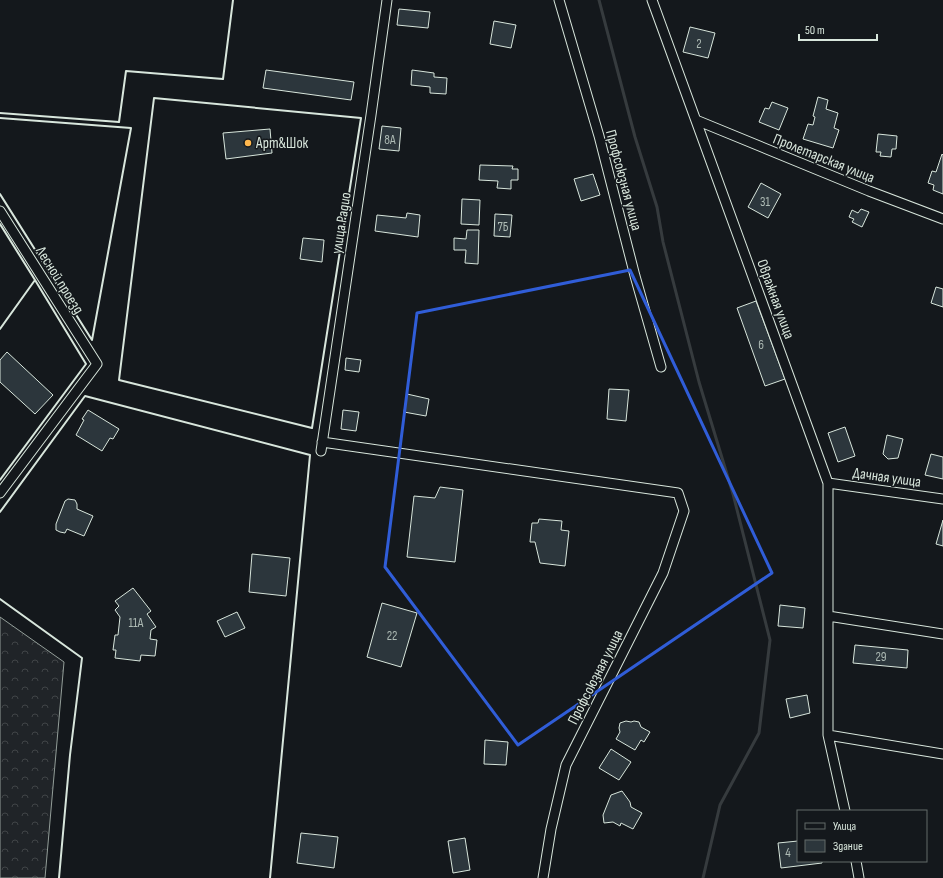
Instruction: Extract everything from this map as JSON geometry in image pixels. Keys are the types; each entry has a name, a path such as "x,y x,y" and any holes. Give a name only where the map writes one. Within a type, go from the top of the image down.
{"street":[{"name":"улица Радио","path":"387,0 321,446 678,493"},
{"name":"Профсоюзная улица","path":"559,0 599,136 635,276 661,367"},
{"name":"Овражная улица","path":"652,0 828,483 828,735 844,810"},
{"name":"Пролетарская улица","path":"696,120 869,191 943,219"},
{"name":"Лесной проезд","path":"0,211 97,364 0,493"},
{"name":"Дачная улица","path":"828,483 943,499"},
{"name":"Профсоюзная улица","path":"543,878 551,830 566,766 663,573 684,511 678,493"},
{"path":"828,616 943,634"},
{"path":"828,735 943,754"},
{"path":"856,862 860,878"}],"highlighted area":[{"path":"630,270 772,573 518,745 385,567 417,313"}],"green space":[{"path":"0,617 64,662 45,878 0,878"}],"building":[{"path":"399,9 430,12 428,28 397,25"},
{"path":"494,21 516,25 511,48 490,44"},
{"path":"690,27 715,33 708,58 683,52"},
{"path":"266,70 354,82 351,100 263,88"},
{"path":"412,70 434,73 434,77 447,78 446,94 430,93 430,87 411,85"},
{"path":"818,97 828,100 826,109 838,113 834,128 839,130 833,148 803,139 808,124 813,125 815,117 813,116"},
{"path":"772,102 788,108 779,130 759,122 765,108 769,109"},
{"path":"382,126 401,128 399,151 379,149"},
{"name":"Арт&Шок","path":"270,129 272,153 226,159 223,133"},
{"path":"878,134 897,136 896,149 892,149 891,157 880,156 881,152 876,152"},
{"path":"942,154 943,194 933,190 934,185 928,183 932,171 936,172"},
{"path":"480,165 513,166 512,169 518,169 518,180 511,180 511,189 497,188 498,181 479,180"},
{"path":"593,174 600,195 581,201 574,179"},
{"path":"761,183 781,194 768,218 748,207"},
{"path":"462,199 480,200 479,225 461,224"},
{"path":"861,209 869,212 862,227 852,222 854,219 849,217 852,210 858,213"},
{"path":"407,213 420,215 418,237 375,231 377,215 406,218"},
{"path":"495,214 512,215 510,237 494,236"},
{"path":"467,230 479,230 478,264 465,263 466,250 454,250 454,238 466,239"},
{"path":"303,238 324,240 322,262 300,259"},
{"path":"936,287 943,289 943,307 931,303"},
{"path":"756,301 785,379 765,386 737,308"},
{"path":"7,352 53,395 35,414 0,382 0,360"},
{"path":"346,358 361,360 359,372 345,370"},
{"path":"609,389 629,390 626,421 607,419"},
{"path":"407,394 429,399 426,416 404,412"},
{"path":"88,410 119,429 113,439 110,438 102,451 76,435 84,420 82,419"},
{"path":"343,410 359,412 356,431 341,429"},
{"path":"845,427 855,456 838,462 828,433"},
{"path":"887,435 903,439 898,458 888,459 883,454"},
{"path":"931,454 943,457 943,479 925,475"},
{"path":"440,487 463,490 455,562 407,557 414,496 435,498"},
{"path":"68,499 75,500 77,509 93,516 84,536 67,529 65,533 56,530 56,524 65,501"},
{"path":"539,519 562,521 561,530 569,531 565,566 540,563 535,542 530,542 532,523 538,523"},
{"path":"943,520 943,546 936,544"},
{"path":"252,554 290,558 286,596 249,592"},
{"path":"133,588 151,611 147,614 156,627 151,630 150,639 157,640 155,656 141,655 140,661 115,658 116,650 113,650 115,635 118,635 120,617 115,610 119,606 115,601"},
{"path":"382,603 417,613 401,667 367,657"},
{"path":"780,605 805,608 803,628 778,626"},
{"path":"237,612 245,628 225,637 217,621"},
{"path":"855,645 908,650 907,668 853,663"},
{"path":"807,695 810,713 790,718 786,699"},
{"path":"626,721 639,722 641,727 650,732 644,742 641,740 635,750 616,739 620,732 620,723"},
{"path":"485,740 508,742 506,765 484,764"},
{"path":"611,749 631,762 619,780 599,768"},
{"path":"622,791 630,802 631,807 642,813 633,829 621,823 620,826 613,822 604,823 603,815 611,795"},
{"path":"301,833 338,837 334,868 297,863"},
{"path":"465,838 470,870 453,873 448,841"},
{"path":"797,841 797,862 822,863 781,868 778,843"}],"waterway":[{"path":"599,0 635,137 657,207 663,242 699,382 733,494 770,640 759,733 720,805 703,878"}],"wall":[{"path":"0,113 119,122 126,71 223,79 233,0"},
{"path":"154,98 361,118 312,428 119,380 154,98"},
{"path":"0,118 131,128 92,340 0,194"},
{"path":"0,224 35,280"},
{"path":"0,329 35,280 86,364 0,480"},
{"path":"0,512 85,396 310,455 270,878"},
{"path":"0,599 82,658 70,755 59,878"}],"place":[{"name":"Арт&Шок","path":"248,143"}]}
